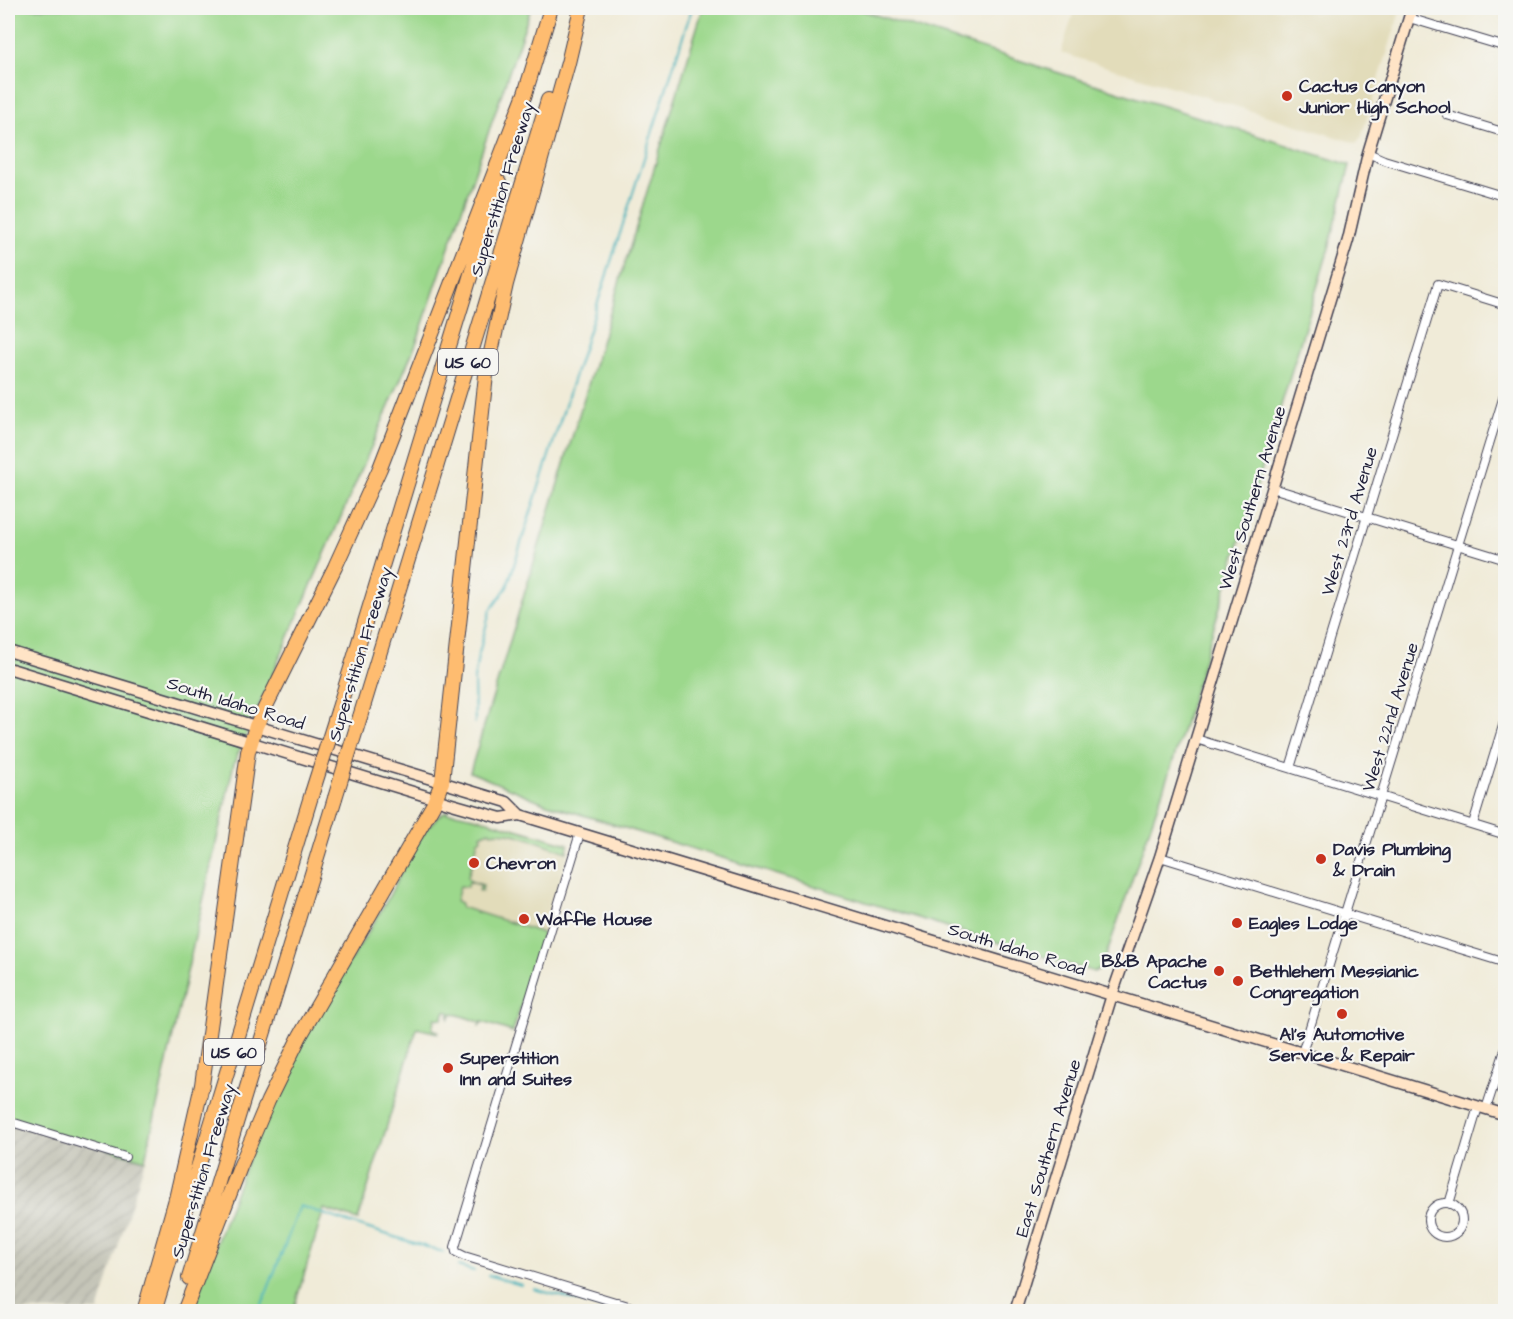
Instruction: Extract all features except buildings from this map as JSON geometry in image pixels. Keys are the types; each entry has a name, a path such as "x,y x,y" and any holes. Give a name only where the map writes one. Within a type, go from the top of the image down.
{"highway":[{"name":"Superstition Freeway","path":"154,1311 551,8"},
{"name":"Superstition Freeway","path":"178,1311 579,8"},
{"path":"184,1311 268,1101 300,1036 436,798 442,782 479,435 492,341 568,63 579,8"},
{"path":"144,1311 184,1165 202,1085 251,742 256,726 335,567 380,468 526,91"}],"main road":[{"name":"West Southern Avenue","path":"1112,995 1160,857 1348,240 1368,153 1411,13"},
{"name":"South Idaho Road","path":"8,651 507,802 520,815"},
{"name":"South Idaho Road","path":"8,669 501,818 520,815 1506,1115"},
{"name":"East Southern Avenue","path":"1015,1311 1112,995"}],"street":[{"path":"1411,13 1506,47"},
{"path":"1447,115 1506,133"},
{"path":"1368,153 1384,160 1506,197"},
{"name":"West 23rd Avenue","path":"1290,768 1438,284 1506,305"},
{"name":"West 22nd Avenue","path":"1302,1053 1506,389"},
{"path":"1272,488 1506,560"},
{"path":"1473,824 1506,716"},
{"path":"1196,739 1506,835"},
{"path":"580,833 456,1242 456,1252 648,1311"},
{"path":"1160,857 1506,963"},
{"path":"1449,1204 1506,1047"},
{"path":"8,1121 126,1157"},
{"path":"1438,1204 1449,1204 1458,1210 1462,1220 1458,1230 1443,1237 1430,1228 1428,1217 1438,1204"},
{"path":"615,1311 618,1302"}],"shaded area":[{"name":"Cactus Canyon Junior High School","path":"1075,8 1401,8 1361,138 1356,143 1061,53"},
{"path":"472,815 570,843 545,933 447,905"},
{"path":"8,1119 145,1160 98,1311 8,1311"}],"green space":[{"path":"8,8 531,8 416,344 234,763 145,1160 8,1119"},
{"path":"703,8 854,8 1350,165 1329,248 1174,758 1102,967 1094,972 547,804 470,772"},
{"path":"447,811 447,813 474,817 568,844 567,852 518,835 489,831 481,835 482,838 478,841 468,877 470,881 483,885 482,891 479,891 481,885 469,882 467,887 460,886 456,901 461,903 461,907 543,933 513,1032 482,1022 479,1027 480,1022 452,1013 449,1018 449,1012 445,1011 442,1019 435,1018 432,1029 438,1033 417,1028 358,1220 324,1209 293,1311 190,1312 257,1138 287,1070 323,1004 382,909 419,840 437,817"}],"waterway":[{"path":"475,723 474,679 490,611 507,587 692,8"},
{"path":"259,1312 300,1206 443,1252"},
{"path":"458,1266 474,1271"},
{"path":"488,1275 521,1285"},
{"path":"534,1289 608,1309"}],"place":[{"name":"Cactus Canyon Junior High School","path":"1287,96"},
{"name":"Davis Plumbing & Drain","path":"1321,859"},
{"name":"Chevron","path":"474,863"},
{"name":"Waffle House","path":"524,919"},
{"name":"Eagles Lodge","path":"1237,923"},
{"name":"B&B Apache Cactus","path":"1219,971"},
{"name":"Bethlehem Messianic Congregation","path":"1238,981"},
{"name":"Al's Automotive Service & Repair","path":"1342,1014"},
{"name":"Superstition Inn and Suites","path":"448,1068"}]}
